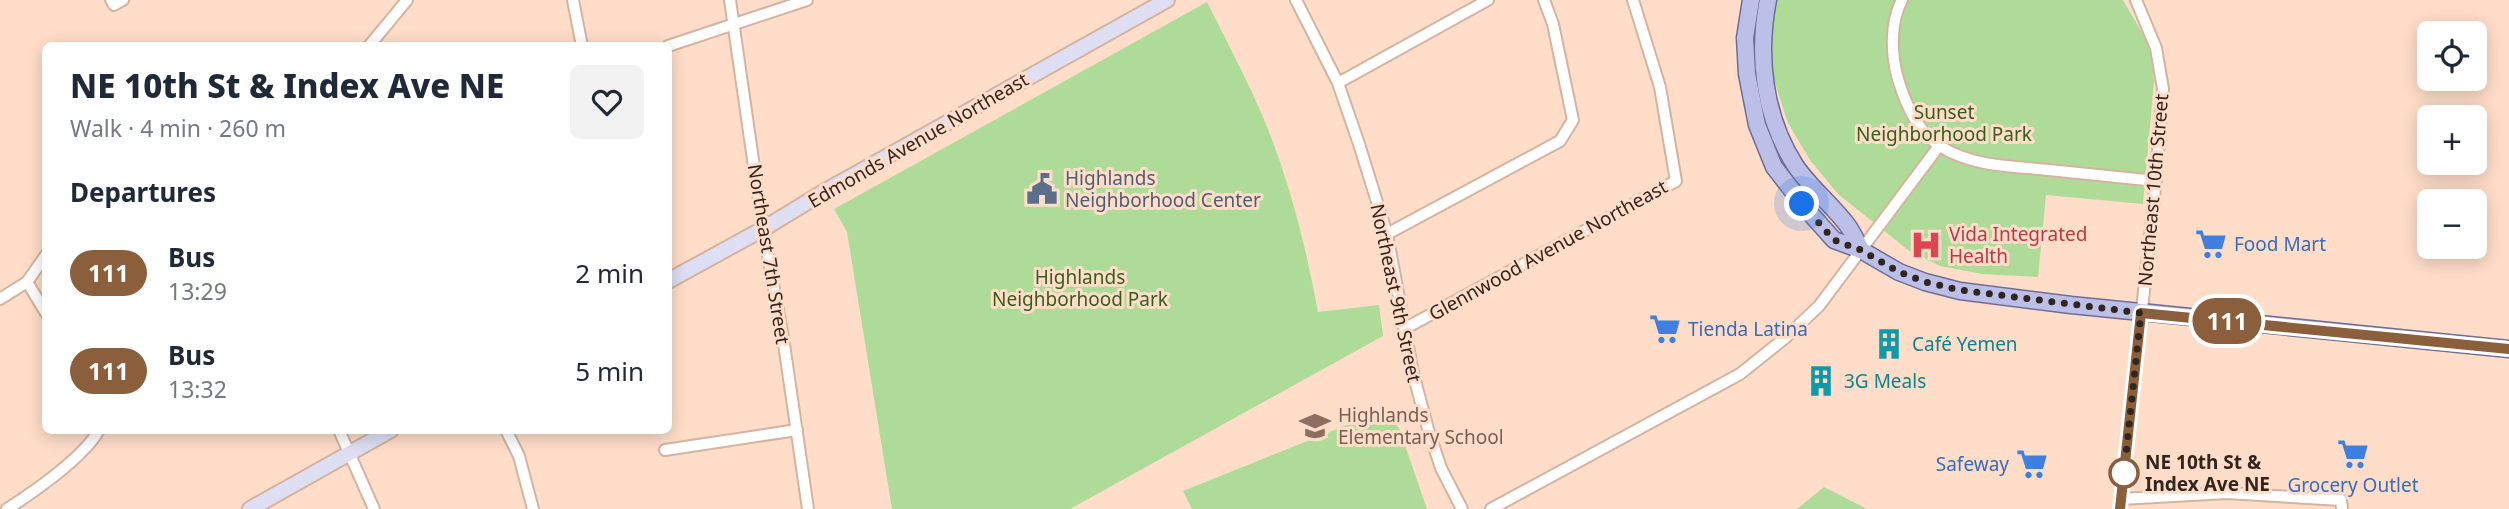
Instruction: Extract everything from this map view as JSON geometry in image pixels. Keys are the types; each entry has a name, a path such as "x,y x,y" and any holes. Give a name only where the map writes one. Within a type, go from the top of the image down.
{"main road":[{"path":"1751,0 1745,38 1746,74 1757,125 1780,177 1834,240 1861,250 1912,277 1960,290 2141,313 2509,349"},
{"path":"1768,0 1762,39 1763,73 1768,100 1787,151 1810,183 1849,227 1861,250"},
{"path":"1752,104 1762,111 1778,144 1787,151"}],"street":[{"path":"372,42 407,0"},
{"path":"573,0 581,42"},
{"name":"Northeast 7th Street","path":"730,0 808,509"},
{"path":"672,45 807,0"},
{"name":"Edmonds Avenue Northeast","path":"672,279 1167,0"},
{"name":"Northeast 9th Street","path":"1296,0 1338,83 1387,234 1413,373 1428,429 1441,468 1462,509"},
{"path":"1338,83 1488,0"},
{"path":"1387,234 1560,141 1573,120 1553,24 1544,0"},
{"name":"Glennwood Avenue Northeast","path":"1404,329 1676,181 1660,87 1633,0"},
{"path":"1902,0 1896,10 1894,66 1912,114 1926,134 1939,146 1978,163 2156,181"},
{"name":"Northeast 10th Street","path":"2121,504 2156,181 2163,89 2156,48 2136,0"},
{"path":"1492,509 1740,374 1785,338 1819,306 1939,146"},
{"path":"0,299 27,282 42,261"},
{"path":"27,282 42,306"},
{"path":"665,450 797,430"},
{"path":"7,509 25,498 91,444 97,434"},
{"path":"341,434 374,509"},
{"path":"250,509 384,434"},
{"path":"508,434 519,456 533,509"},
{"path":"2121,504 2227,493 2341,505"}],"green space":[{"name":"Sunset Neighborhood Park","path":"1775,0 2123,0 2144,36 2152,57 2154,82 2143,204 2046,195 2038,277 1982,274 1940,266 1908,250 1838,194 1810,160 1788,123 1774,80 1769,47"},
{"name":"Highlands Neighborhood Park","path":"1207,2 1252,92 1274,145 1296,216 1318,312 1379,305 1383,336 1070,509 892,509 847,232 834,209"},
{"path":"1382,411 1399,428 1427,509 1192,509 1183,491"},
{"path":"1824,487 1867,509 1797,509"}],"bus line":[{"name":"111","path":"2120,509 2141,313 2509,349"}],"place":[{"name":"Highlands Neighborhood Center","path":"1042,189"},
{"name":"Food Mart","path":"2211,244"},
{"name":"Vida Integrated Health","path":"1926,245"},
{"name":"Tienda Latina","path":"1665,329"},
{"name":"Café Yemen","path":"1889,344"},
{"name":"3G Meals","path":"1821,381"},
{"name":"Highlands Elementary School","path":"1315,426"},
{"name":"Grocery Outlet","path":"2353,454"},
{"name":"Safeway","path":"2032,464"},
{"name":"NE 10th St & Index Ave NE","path":"2124,473"}],"route":[{"path":"1802,204 1834,240 1861,250 1899,272 1925,282 1960,290 2141,313 2124,473"}]}
